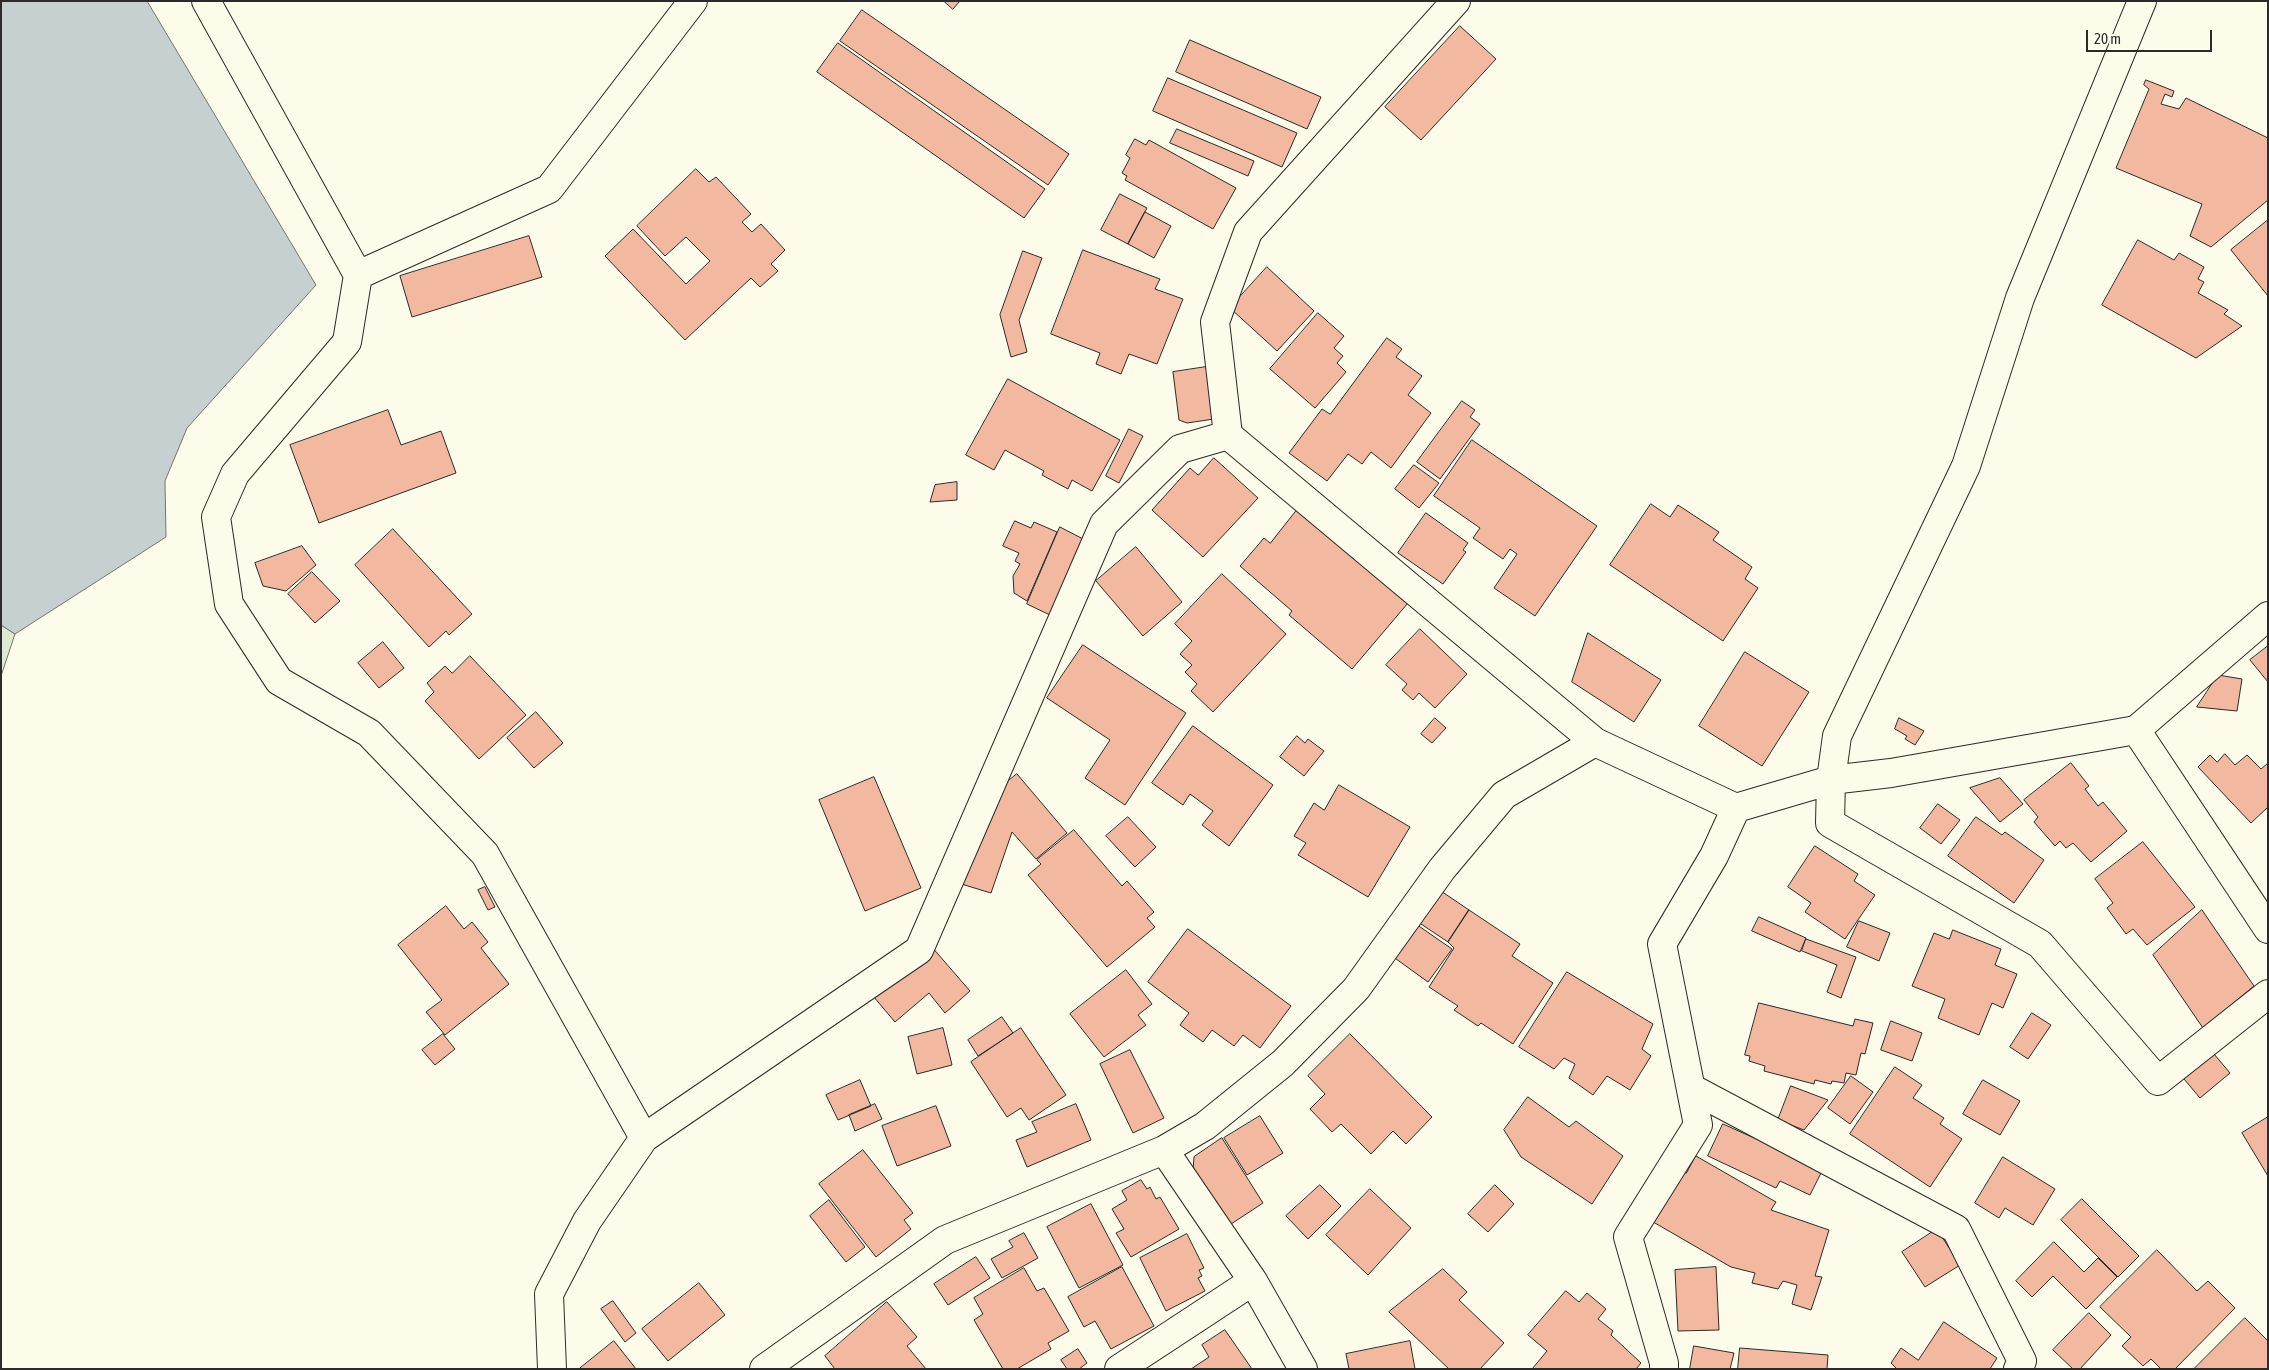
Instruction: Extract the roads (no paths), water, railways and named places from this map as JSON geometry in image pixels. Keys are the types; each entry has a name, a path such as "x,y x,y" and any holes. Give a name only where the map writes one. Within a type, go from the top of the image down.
{"street":[{"path":"206,1 358,275 347,342 235,474 216,517 229,604 279,682 369,733 485,854 644,1138"},
{"path":"358,275 549,189 693,1"},
{"path":"1456,1 1248,232 1215,322 1228,435 1595,742 1736,808 1831,780 1891,773 2136,730 2268,616"},
{"path":"2142,1 2020,298 1966,466 1837,736 1831,780 1830,823 2040,944 2158,1080 2268,994"},
{"path":"552,1369 548,1294 587,1221 644,1138 919,950 1104,524 1180,449 1228,435"},
{"path":"2136,730 2268,929"},
{"path":"764,1369 945,1240 1164,1150 1205,1126 1283,1063 1356,989 1442,869 1504,795 1595,742"},
{"path":"1664,1369 1664,1363 1628,1237 1698,1125 1662,944 1714,856 1736,808"},
{"path":"1691,1088 1956,1228 2022,1360 2018,1369"},
{"path":"1164,1150 1253,1281 1303,1369"},
{"path":"1119,1369 1253,1281"}]}
